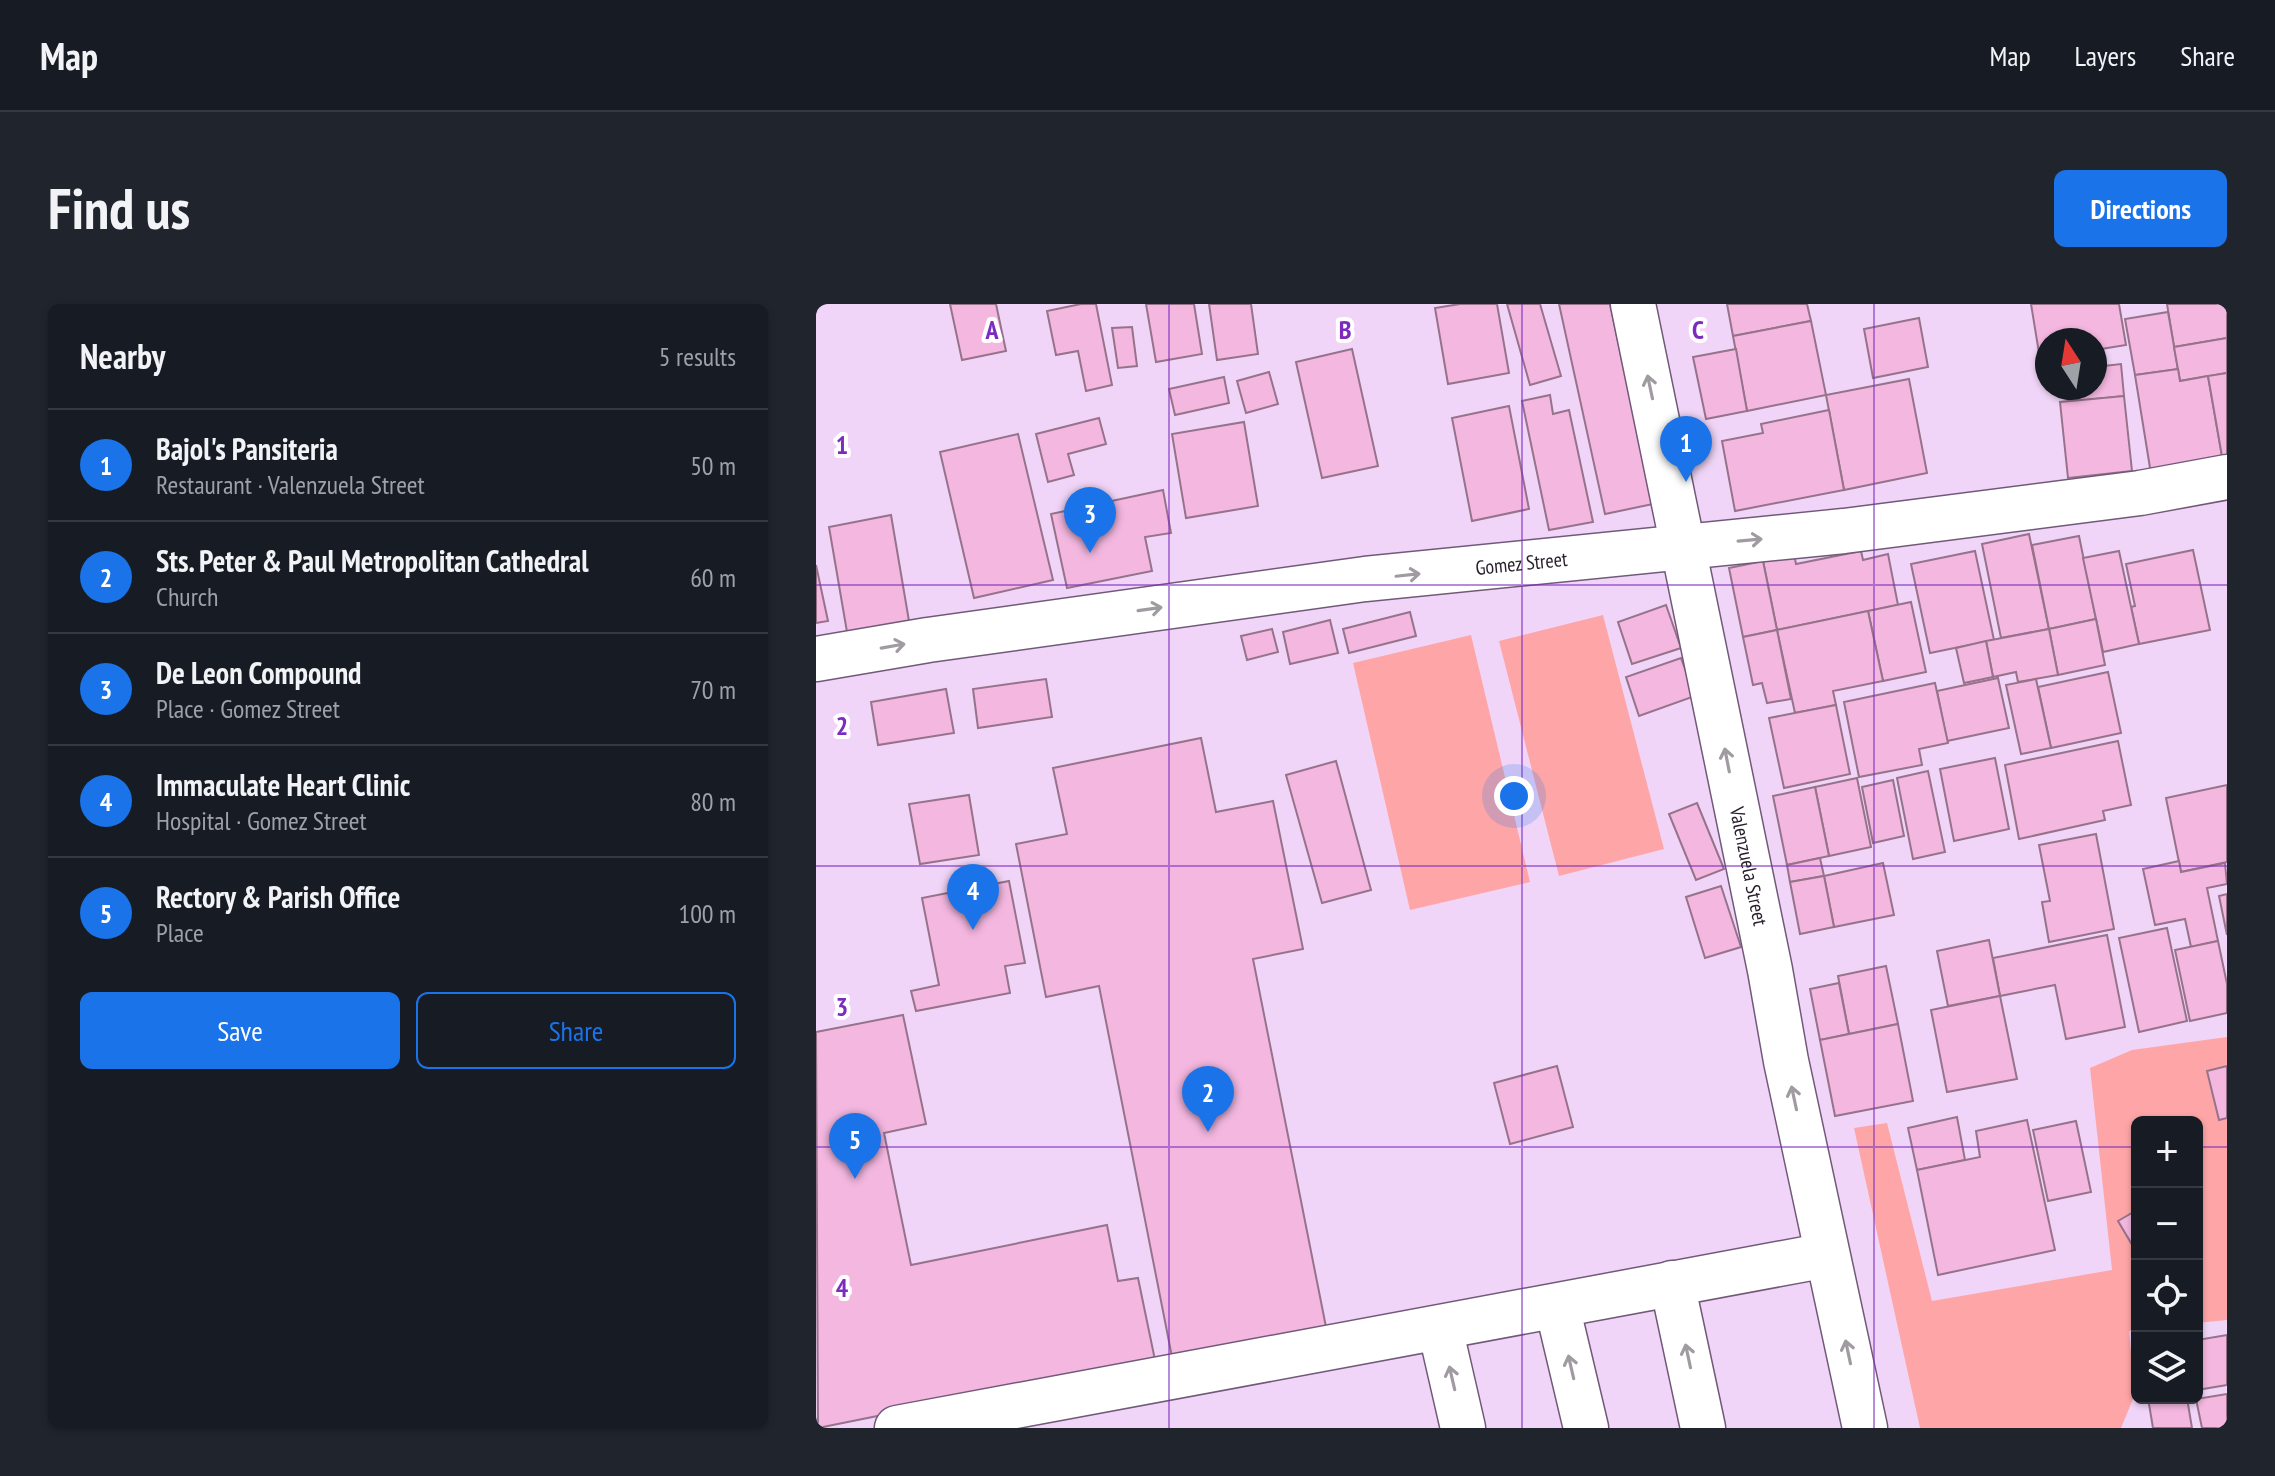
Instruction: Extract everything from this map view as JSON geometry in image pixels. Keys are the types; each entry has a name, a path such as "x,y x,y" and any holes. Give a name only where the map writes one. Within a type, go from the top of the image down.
{"main road":[{"name":"Valenzuela Street","path":"1633,304 1865,1428"},
{"name":"Gomez Street","path":"816,659 928,640 1365,579 1844,531 2140,493 2227,477"},
{"path":"897,1428 1053,1414 1440,1328 1827,1255"},
{"path":"1672,1283 1703,1428"},
{"path":"1557,1306 1586,1428"},
{"path":"1440,1328 1463,1428"}],"shaded area":[{"path":"1603,615 1664,849 1559,876 1499,641"},
{"path":"1471,635 1530,882 1410,910 1353,663"},
{"path":"2227,1037 2227,1320 2203,1322 2203,1116 2131,1116 2131,1404 2121,1428 1920,1428 1854,1128 1887,1123 1932,1301 2112,1270 2090,1068 2132,1050"}],"building":[{"path":"950,304 996,304 1006,351 962,360"},
{"path":"1096,304 1112,385 1086,391 1078,351 1056,355 1047,311"},
{"path":"1146,304 1194,304 1202,354 1156,362"},
{"path":"1209,304 1251,304 1258,354 1217,360"},
{"path":"1497,304 1509,373 1448,384 1435,308"},
{"path":"1507,304 1540,304 1561,376 1530,385"},
{"path":"1559,304 1610,304 1653,504 1605,514"},
{"path":"1727,304 1807,304 1811,321 1733,336"},
{"path":"2031,304 2119,304 2126,345 2107,348 2107,328 2035,328"},
{"path":"2167,304 2227,304 2227,338 2174,347"},
{"path":"2168,312 2178,369 2135,375 2125,319"},
{"path":"1919,318 1928,367 1873,378 1864,329"},
{"path":"1811,321 1826,395 1747,411 1733,336"},
{"path":"1132,327 1137,366 1118,368 1112,328"},
{"path":"2227,338 2227,373 2180,381 2174,347"},
{"path":"1352,349 1378,466 1322,478 1296,362"},
{"path":"1736,349 1747,411 1706,419 1693,357"},
{"path":"2121,364 2124,396 2107,398 2107,366"},
{"path":"2178,369 2180,381 2208,376 2223,462 2151,474 2135,375"},
{"path":"1269,372 1278,404 1246,413 1237,381"},
{"path":"2227,373 2227,461 2223,462 2208,376"},
{"path":"1224,377 1229,403 1175,415 1169,389"},
{"path":"1909,379 1927,473 1844,490 1826,395"},
{"path":"1550,395 1553,414 1569,410 1593,522 1549,530 1522,401"},
{"path":"2124,396 2132,471 2068,478 2060,402"},
{"path":"1509,406 1529,509 1472,521 1452,418"},
{"path":"1829,410 1844,490 1735,511 1722,441 1763,433 1761,424"},
{"path":"1099,418 1106,444 1068,454 1074,475 1048,482 1036,434"},
{"path":"1244,422 1258,506 1186,518 1172,434"},
{"path":"1018,434 1053,580 974,598 940,452"},
{"path":"1163,490 1171,533 1145,537 1152,571 1067,588 1051,514"},
{"path":"891,515 909,621 847,632 829,527"},
{"path":"2029,534 2049,629 2001,638 1982,544"},
{"path":"2079,536 2096,619 2049,629 2032,545"},
{"path":"2193,550 2210,630 2139,644 2126,564"},
{"path":"1861,551 1863,560 1888,554 1898,605 1777,630 1763,561 1794,554 1796,564"},
{"path":"1975,551 1994,640 1930,653 1911,564"},
{"path":"2119,551 2139,644 2103,652 2083,558"},
{"path":"1763,561 1777,630 1743,637 1729,568"},
{"path":"816,565 828,621 816,623"},
{"path":"1911,602 1926,672 1883,681 1868,611"},
{"path":"1666,605 1681,648 1632,664 1618,622"},
{"path":"1868,611 1883,681 1833,691 1836,705 1795,713 1777,630"},
{"path":"1410,612 1416,636 1349,653 1343,629"},
{"path":"2096,619 2105,665 2058,675 2049,629"},
{"path":"1330,620 1338,653 1290,664 1283,632"},
{"path":"1272,629 1278,652 1247,660 1241,636"},
{"path":"2049,629 2058,675 2018,682 2016,672 1993,677 1986,641"},
{"path":"1777,630 1791,699 1767,703 1762,683 1753,685 1743,637"},
{"path":"1986,641 1993,677 1964,683 1956,648"},
{"path":"1681,658 1695,696 1639,716 1626,677"},
{"path":"2108,672 2121,733 2051,748 2038,687"},
{"path":"1998,678 2009,728 1947,741 1937,691"},
{"path":"1046,679 1052,717 978,728 973,689"},
{"path":"2036,679 2051,748 2021,754 2006,685"},
{"path":"1935,683 1948,743 1919,749 1922,765 1859,777 1844,702"},
{"path":"946,689 954,733 878,745 871,702"},
{"path":"1836,705 1850,774 1784,788 1769,718"},
{"path":"1201,738 1216,812 1273,801 1303,949 1253,959 1327,1332 1173,1362 1099,986 1046,997 1016,844 1067,834 1053,768"},
{"path":"2118,741 2131,805 2103,811 2105,820 2019,839 2005,765"},
{"path":"1995,758 2009,829 1954,841 1940,769"},
{"path":"1336,761 1371,890 1322,903 1286,775"},
{"path":"1928,771 1945,852 1913,859 1897,778"},
{"path":"1857,778 1871,847 1829,856 1815,787"},
{"path":"1893,780 1904,836 1873,843 1862,787"},
{"path":"2227,785 2227,862 2181,872 2166,798"},
{"path":"1815,787 1829,856 1787,865 1773,796"},
{"path":"969,795 979,855 920,864 909,804"},
{"path":"1697,803 1724,869 1696,880 1669,814"},
{"path":"2096,834 2114,929 2049,942 2042,902 2050,901 2039,845"},
{"path":"1820,858 1824,876 1790,882 1787,865"},
{"path":"2179,861 2181,872 2225,863 2227,884 2207,888 2218,941 2191,947 2185,919 2155,925 2143,869"},
{"path":"1883,863 1894,915 1834,927 1824,876"},
{"path":"1824,876 1834,927 1800,934 1790,882"},
{"path":"1009,881 1025,963 1005,966 1010,993 916,1011 911,991 939,985 922,898"},
{"path":"1721,886 1741,947 1705,958 1686,897"},
{"path":"2227,894 2227,935 2219,896"},
{"path":"2167,928 2187,1021 2139,1032 2119,938"},
{"path":"2107,935 2125,1027 2066,1039 2055,985 2000,996 1993,958"},
{"path":"1989,940 2000,996 1948,1006 1937,951"},
{"path":"2218,941 2227,984 2227,1013 2190,1021 2175,950"},
{"path":"1886,966 1898,1024 1849,1034 1838,976"},
{"path":"1839,983 1849,1034 1820,1040 1810,989"},
{"path":"2000,996 2017,1079 1947,1092 1931,1010"},
{"path":"903,1015 926,1124 884,1133 911,1265 1107,1225 1118,1281 1138,1278 1155,1360 818,1428 816,1032"},
{"path":"1898,1024 1913,1101 1835,1116 1820,1040"},
{"path":"1557,1066 1573,1127 1510,1144 1494,1083"},
{"path":"2227,1066 2227,1118 2219,1120 2207,1071"},
{"path":"1957,1117 1965,1160 1917,1170 1908,1128"},
{"path":"2027,1120 2055,1250 1938,1275 1917,1170 1980,1157 1976,1131"},
{"path":"2076,1121 2091,1192 2048,1201 2033,1130"},
{"path":"2131,1213 2131,1243 2118,1221"},
{"path":"2227,1335 2227,1385 2203,1389 2203,1339"},
{"path":"2227,1394 2227,1428 2202,1428 2197,1404 2203,1404 2203,1398"},
{"path":"2149,1404 2188,1404 2192,1428 2153,1428"}],"place":[{"name":"Bajol's Pansiteria","path":"1686,482"},
{"name":"De Leon Compound","path":"1090,553"},
{"name":"Immaculate Heart Clinic","path":"973,930"},
{"name":"Sts. Peter & Paul Metropolitan Cathedral","path":"1208,1132"},
{"name":"Rectory & Parish Office","path":"855,1179"}]}
